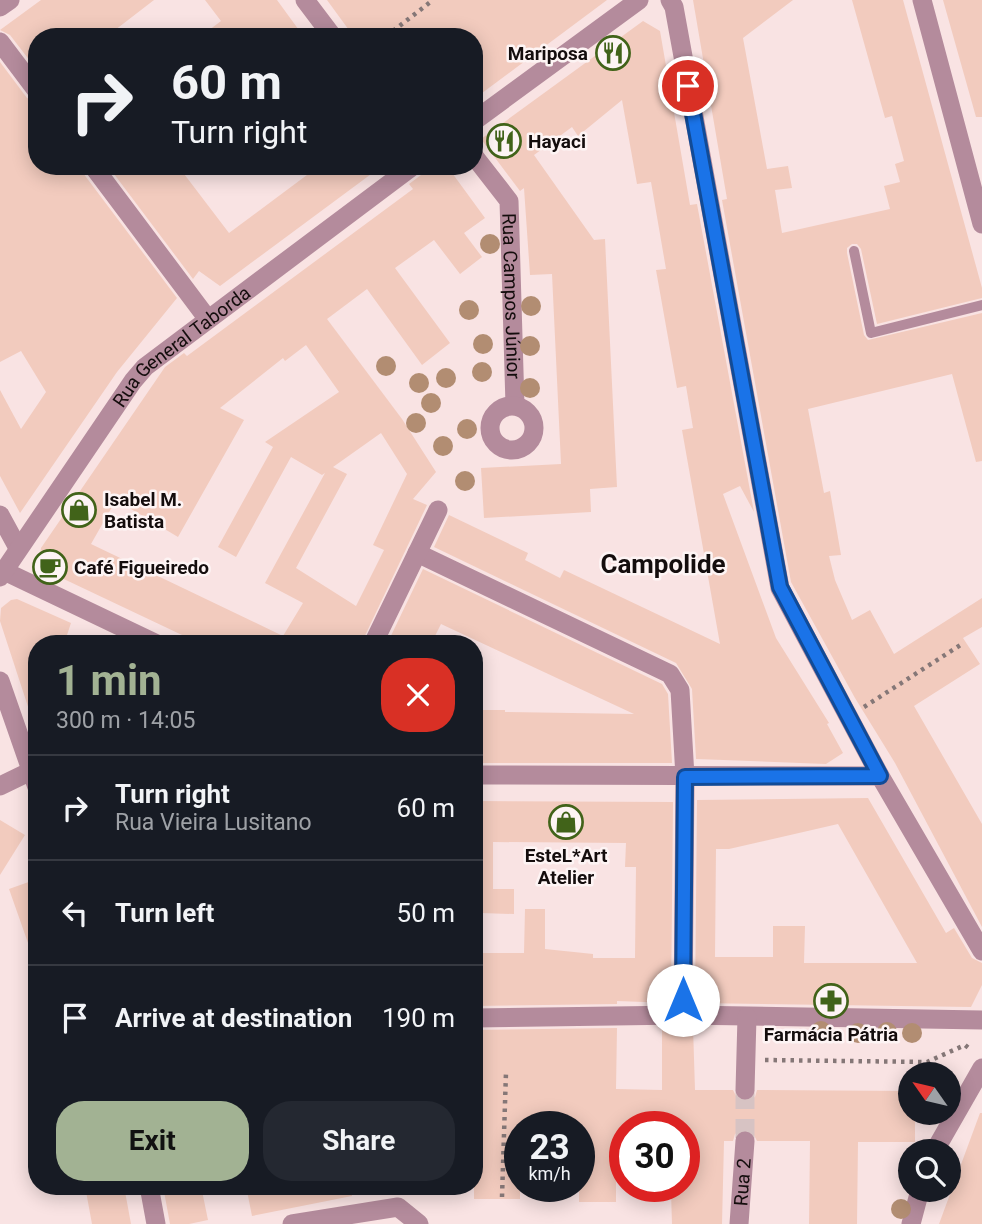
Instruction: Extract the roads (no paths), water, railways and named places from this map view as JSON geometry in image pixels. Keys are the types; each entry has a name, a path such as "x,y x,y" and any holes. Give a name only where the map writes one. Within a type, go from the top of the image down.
{"street":[{"path":"0,7 10,0"},
{"path":"305,0 326,28"},
{"path":"483,114 639,0"},
{"path":"670,0 674,7 780,587 880,776 982,951"},
{"path":"922,0 982,223"},
{"path":"0,42 28,79"},
{"name":"Rua Campos Júnior","path":"483,168 509,201 514,405"},
{"path":"100,175 207,318"},
{"name":"Rua General Taborda","path":"2,574 133,381 158,355 402,175"},
{"path":"377,635 438,510"},
{"path":"0,515 18,548"},
{"path":"417,553 670,674 680,690 685,777 683,1015"},
{"path":"2,574 137,635"},
{"path":"0,681 28,757"},
{"path":"483,775 880,776"},
{"path":"0,786 28,778"},
{"path":"483,1018 683,1015 982,1020"},
{"path":"745,1090 747,1017"},
{"path":"939,1139 978,1061"},
{"name":"Rua 2","path":"739,1224 745,1141"},
{"path":"151,1195 156,1224"},
{"path":"911,1224 917,1202"},
{"path":"292,1224 398,1207 419,1224"}],"lane":[{"path":"854,251 871,333 982,305"}],"tunnel":[{"path":"745,1090 745,1141"}],"place":[{"name":"Mariposa","path":"613,53"},
{"name":"Hayaci","path":"504,141"},
{"name":"Isabel M. Batista","path":"79,510"},
{"name":"Café Figueiredo","path":"50,567"},
{"name":"EsteL*Art Atelier","path":"566,822"},
{"name":"Farmácia Pátria","path":"831,1001"}],"district":[{"name":"Campolide","path":"663,564"}]}
